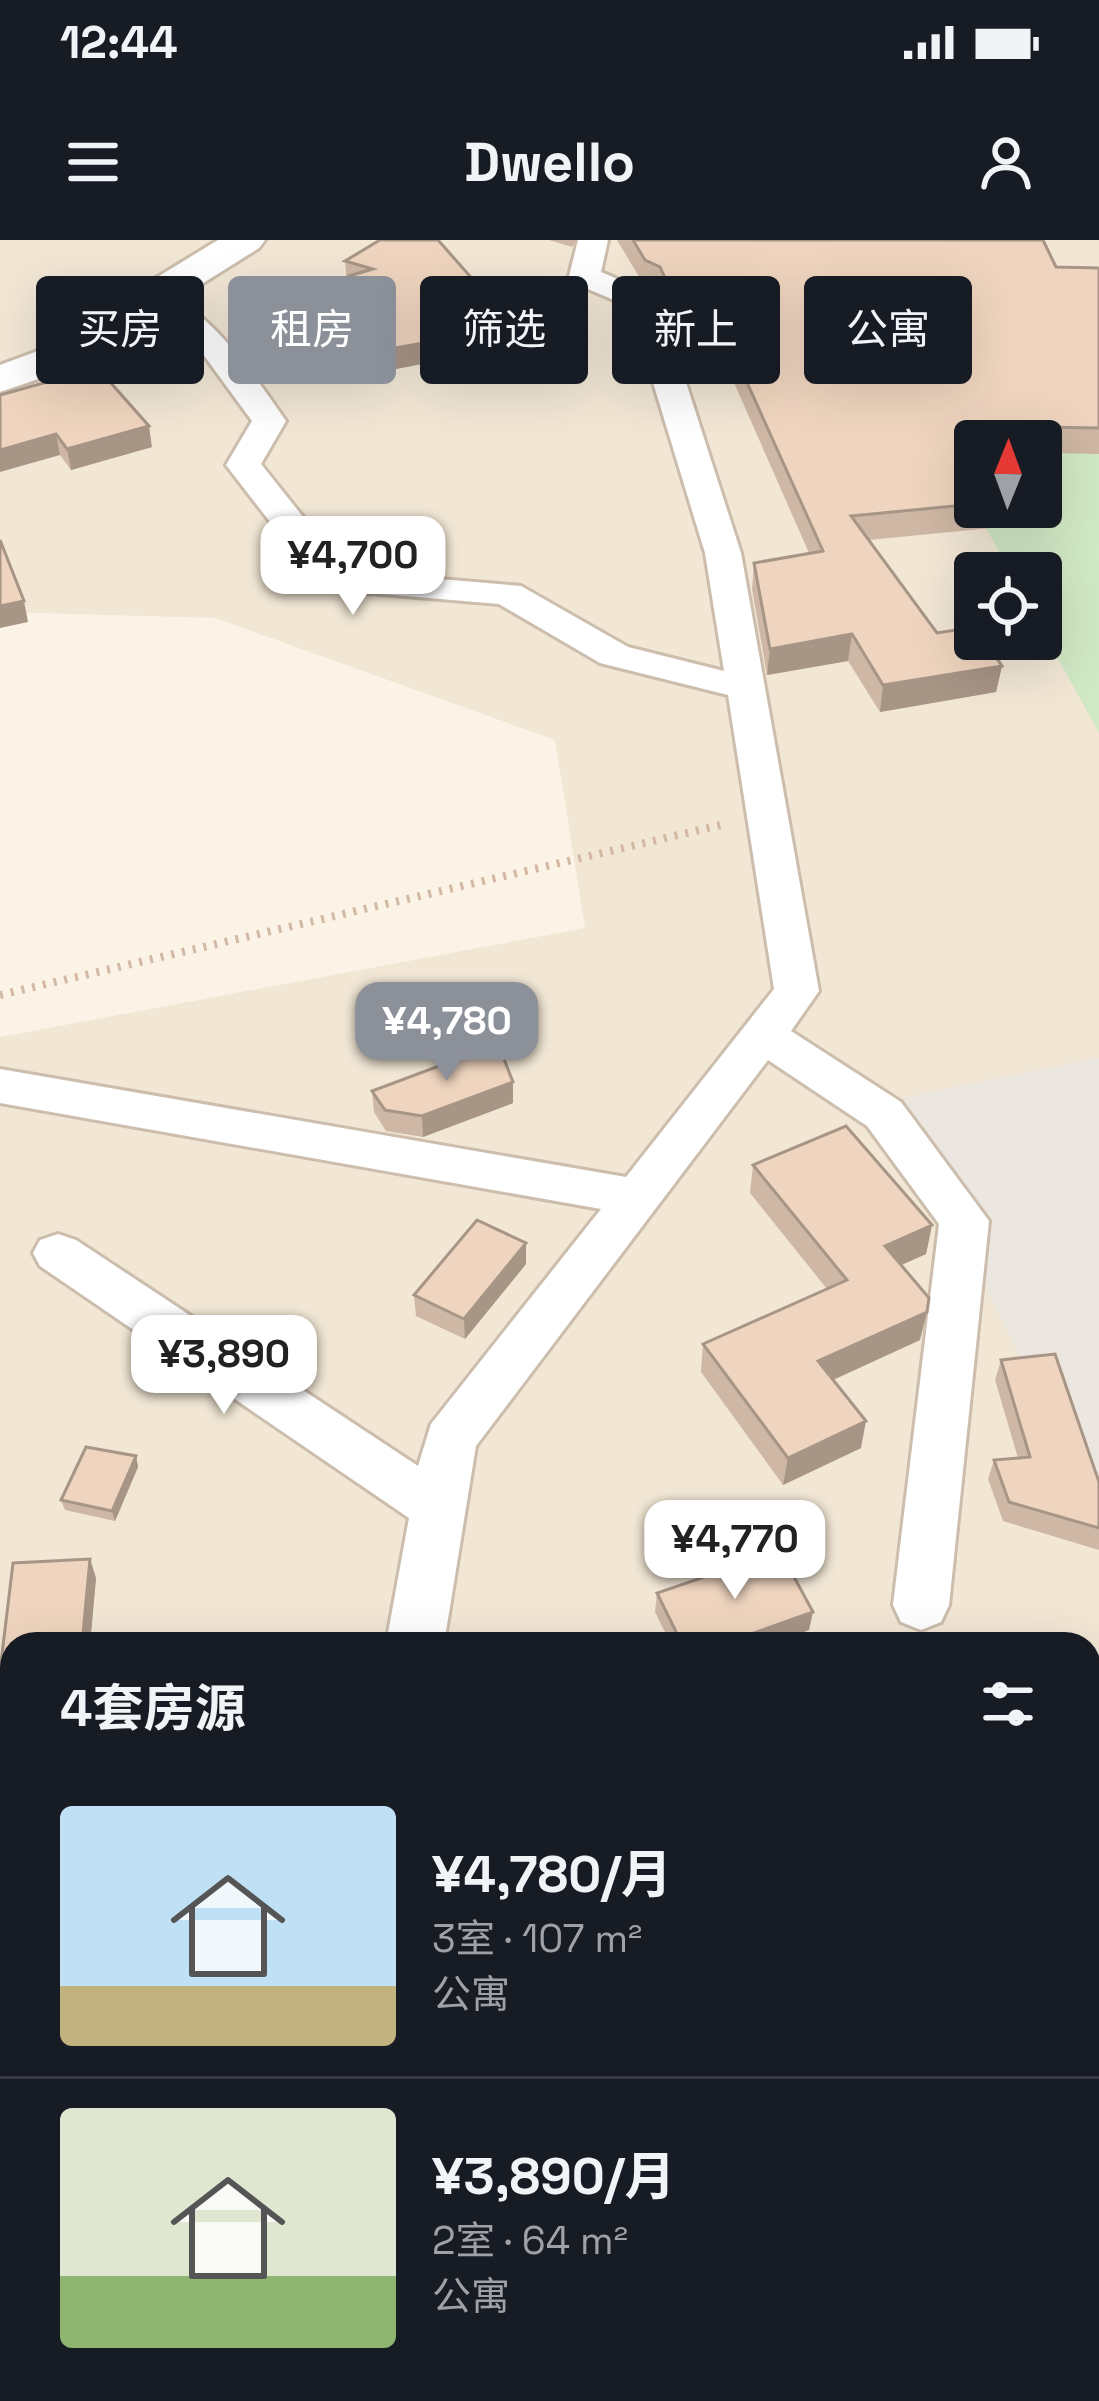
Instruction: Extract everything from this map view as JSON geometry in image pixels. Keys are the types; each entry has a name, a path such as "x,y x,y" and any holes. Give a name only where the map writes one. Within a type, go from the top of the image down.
{"street":[{"path":"186,276 244,240"},
{"path":"417,1632 450,1439 797,991 723,553 644,302 585,276 593,240"},
{"path":"204,333 268,421 244,465 335,580 508,594 614,655 746,688"},
{"path":"0,379 36,366"},
{"path":"763,1035 884,1114 964,1221 921,1605"},
{"path":"0,1086 638,1197"},
{"path":"58,1252 438,1508"}],"path":[{"path":"0,995 767,814"}],"shaded area":[{"path":"0,240 1099,240 1099,1632 0,1632 0,1037 585,928 555,740 215,618 0,612"},
{"path":"1099,1058 1099,1516 892,1100"}],"green space":[{"path":"914,398 1099,414 1099,733 1059,660 1062,552 999,552 986,528 1062,528 1062,420 954,420 954,470"}],"building":[{"path":"380,240 438,240 470,276 420,276 420,344 396,348 396,276 349,276 373,269 345,261"},
{"path":"633,240 1043,240 1056,267 1099,268 1099,428 1062,427 1062,420 954,420 954,506 851,516 937,633 954,630 954,660 998,660 1002,666 883,685 852,634 770,649 754,563 823,551 748,384 780,384 780,276 664,276 660,267 645,260"},
{"path":"40,384 112,384 149,426 67,449 56,434 0,450 0,395"},
{"path":"0,540 24,601 0,606"},
{"path":"498,1044 513,1082 422,1116 385,1110 372,1091"},
{"path":"846,1126 932,1225 885,1246 929,1298 927,1312 818,1361 866,1421 788,1458 703,1344 847,1280 753,1165"},
{"path":"477,1220 526,1243 464,1319 414,1295"},
{"path":"1055,1354 1099,1482 1099,1528 1009,1502 994,1460 1030,1457 1001,1360"},
{"path":"86,1447 136,1456 112,1511 61,1500"},
{"path":"780,1551 813,1612 757,1632 676,1632 657,1593"},
{"path":"90,1559 83,1632 5,1632 13,1563"}]}
